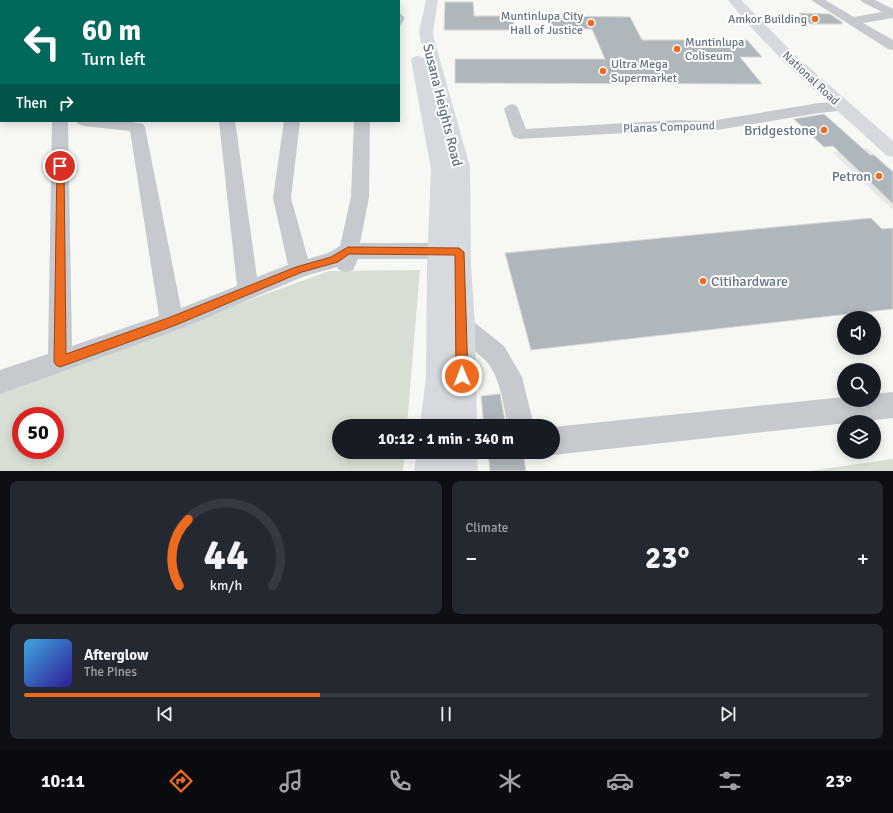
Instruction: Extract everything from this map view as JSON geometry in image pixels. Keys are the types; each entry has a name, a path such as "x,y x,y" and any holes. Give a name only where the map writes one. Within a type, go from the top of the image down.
{"main road":[{"name":"Susana Heights Road","path":"423,0 414,31 414,40 441,169 449,258 462,326 462,419"},
{"name":"Susana Heights Road","path":"432,0 426,32 427,39 460,167 449,258 436,419"},
{"name":"National Road","path":"734,0 765,35 842,107 893,151"},
{"path":"430,471 431,459"},
{"path":"462,459 462,471"}],"street":[{"path":"817,0 893,46"},
{"path":"866,0 893,13"},
{"path":"853,21 893,13"},
{"name":"Planas Compound","path":"512,109 520,134 678,125 711,126 819,108 842,107"},
{"path":"60,122 60,362"},
{"path":"95,122 137,126 172,322"},
{"path":"227,122 248,290"},
{"path":"292,122 282,198 300,269"},
{"path":"343,258 360,197 362,122"},
{"path":"0,382 172,322 300,269 343,258 449,258"},
{"path":"462,326 495,354 509,377 519,419"},
{"path":"560,440 893,406"}],"shaded area":[{"name":"Petron","path":"867,148 893,171 893,210 832,152"},
{"path":"420,270 408,419 332,419 332,459 404,459 403,471 0,471 0,391 329,271"},
{"path":"893,459 893,471 809,471"}],"building":[{"path":"445,2 473,2 474,16 512,16 515,30 444,30"},
{"name":"Amkor Building","path":"799,13 830,14 842,22 842,24 810,24"},
{"name":"Ultra Mega Supermarket","path":"547,16 630,17 642,40 747,40 762,57 740,57 762,84 455,83 455,59 605,59 592,29 550,29"},
{"path":"824,114 870,155 874,155 893,172 893,204 833,146 824,147 794,119"},
{"name":"Citihardware","path":"871,218 882,229 893,228 893,309 875,311 837,311 837,315 531,350 505,253"},
{"path":"500,394 505,419 483,419 481,396"},
{"path":"489,459 524,459 526,471 490,471"}],"waterway":[{"path":"400,16 403,18 400,23"}],"place":[{"name":"Amkor Building","path":"815,19"},
{"name":"Muntinlupa City Hall of Justice","path":"591,23"},
{"name":"Muntinlupa Coliseum","path":"677,49"},
{"name":"Ultra Mega Supermarket","path":"603,71"},
{"name":"Bridgestone","path":"824,130"},
{"name":"Petron","path":"879,176"},
{"name":"Citihardware","path":"703,281"}],"route":[{"path":"60,166 60,362 172,322 300,269 334,260 348,251 459,252 462,326 462,376"}]}
